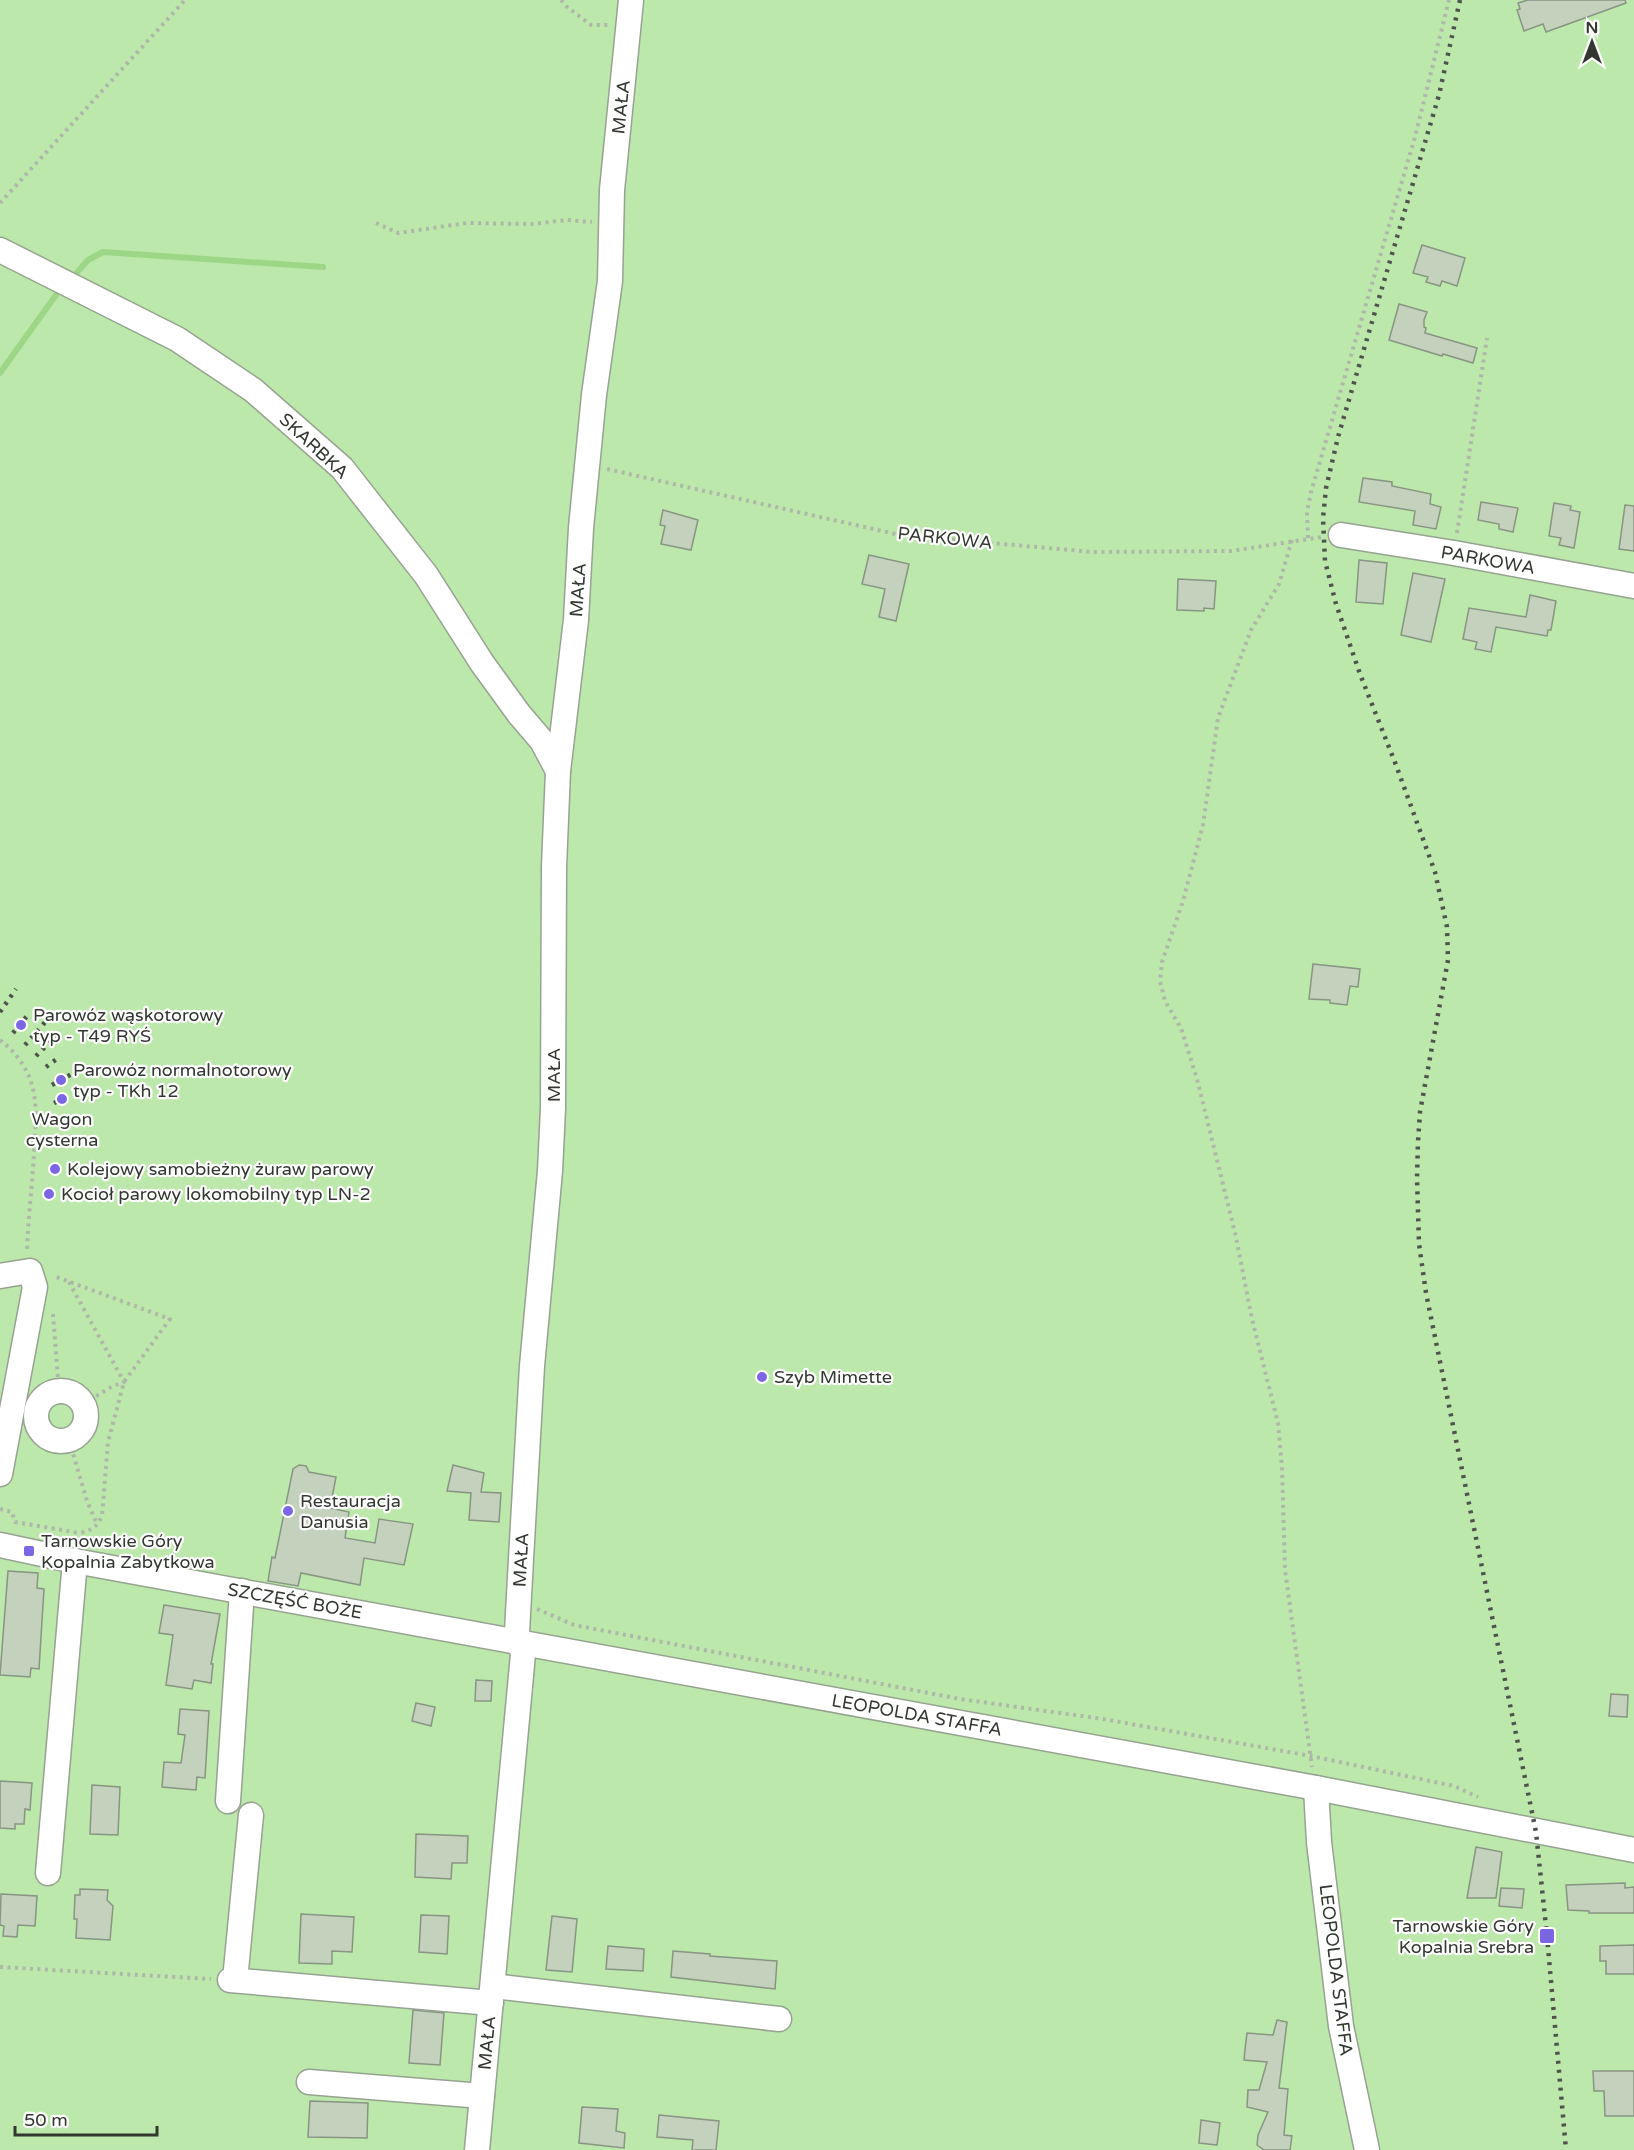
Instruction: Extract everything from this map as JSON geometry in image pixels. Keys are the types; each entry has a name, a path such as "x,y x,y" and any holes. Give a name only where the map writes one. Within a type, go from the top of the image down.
{"street":[{"name":"MAŁA","path":"477,2150 523,1654 517,1632 532,1366 554,1108 554,867 558,771 576,620 583,506 594,395 610,281 611,223 631,0"},
{"name":"SKARBKA","path":"0,250 177,339 253,390 342,468 426,575 482,663 542,741 558,771"},
{"name":"PARKOWA","path":"1341,535 1634,586"},
{"path":"0,1276 30,1271 35,1287 9,1366 6,1440 0,1474"},
{"path":"59,1391 71,1393 83,1404 86,1420 77,1435 69,1440 54,1440 40,1431 35,1415 41,1400 47,1395 59,1391"},
{"path":"6,1440 36,1423"},
{"name":"SZCZĘŚĆ BOŻE","path":"0,1545 75,1561 519,1642"},
{"path":"48,1873 75,1561"},
{"path":"228,1801 242,1591"},
{"name":"LEOPOLDA STAFFA","path":"519,1642 1316,1788 1634,1850"},
{"name":"LEOPOLDA STAFFA","path":"1316,1788 1319,1842 1341,2026 1367,2150"},
{"path":"251,1815 232,1980 492,1995 779,2019"},
{"path":"309,2082 482,2096"}],"path":[{"path":"0,203 185,0"},
{"path":"561,0 591,25 628,26"},
{"name":"PARKOWA","path":"588,465 900,535 1093,552 1231,551 1308,538 1308,502 1415,137 1449,0"},
{"path":"376,223 398,233 467,223 532,224 567,220 611,223"},
{"path":"1454,553 1487,339"},
{"path":"1292,540 1279,584 1251,630 1218,718 1203,825 1183,901 1162,962 1160,981 1165,1001 1180,1028 1197,1079 1278,1423 1282,1467 1285,1570 1316,1788"},
{"path":"0,1040 22,1063 30,1078 35,1097 36,1126 27,1261 30,1271"},
{"path":"0,1509 12,1512 15,1522 79,1533 89,1532 98,1525 102,1516 108,1442 124,1382 170,1318 50,1274 50,1286"},
{"path":"69,1281 124,1382"},
{"path":"52,1309 59,1391"},
{"path":"83,1404 124,1382"},
{"path":"69,1440 87,1502 98,1525"},
{"path":"519,1604 533,1607 574,1625 960,1699 1104,1719 1311,1756 1454,1786 1474,1794 1491,1806 1494,1812 1492,1823"},
{"path":"0,1967 232,1980"}],"green space":[{"path":"0,0 1634,0 1634,2150 0,2150"}],"building":[{"path":"1528,0 1625,0 1626,3 1546,32 1543,24 1524,31 1517,10 1520,9 1518,3"},
{"path":"1422,245 1465,258 1457,286 1442,281 1440,286 1426,282 1428,277 1413,273"},
{"path":"1399,304 1427,312 1424,320 1425,333 1477,348 1473,363 1389,340"},
{"path":"1363,478 1392,482 1392,486 1431,494 1430,504 1441,507 1436,529 1413,525 1415,511 1359,502"},
{"path":"1481,502 1518,508 1513,532 1499,529 1499,524 1478,520"},
{"path":"1554,503 1571,506 1570,510 1580,512 1574,548 1559,545 1561,538 1549,536"},
{"path":"1625,505 1634,506 1634,551 1619,549"},
{"path":"663,510 698,520 691,550 661,544 665,526 660,525"},
{"path":"869,555 909,564 896,621 879,617 885,589 862,584"},
{"path":"1359,560 1387,563 1383,604 1356,602"},
{"path":"1413,573 1445,579 1431,642 1401,635"},
{"path":"1178,579 1216,581 1214,609 1177,610"},
{"path":"1530,595 1556,601 1551,630 1548,630 1547,636 1496,627 1491,652 1475,649 1477,642 1463,639 1469,608 1526,617"},
{"path":"1313,964 1360,969 1358,987 1350,986 1347,1005 1330,1003 1330,1000 1309,999"},
{"path":"299,1465 306,1466 309,1472 336,1477 330,1508 349,1512 345,1538 375,1543 379,1519 413,1524 404,1565 364,1558 360,1585 301,1573 298,1586 268,1581 272,1557 275,1558 293,1469"},
{"path":"453,1465 484,1473 481,1492 501,1493 499,1522 469,1520 471,1493 447,1491"},
{"path":"8,1571 38,1573 37,1588 44,1589 39,1669 31,1668 30,1677 0,1675"},
{"path":"164,1605 220,1614 211,1664 213,1664 211,1683 194,1680 192,1689 166,1685 173,1635 159,1633"},
{"path":"476,1680 492,1681 491,1701 475,1701"},
{"path":"1611,1694 1628,1695 1627,1717 1609,1716"},
{"path":"416,1703 435,1707 431,1726 412,1721"},
{"path":"180,1709 209,1711 205,1778 197,1777 196,1790 162,1787 164,1762 181,1763 185,1735 178,1734"},
{"path":"0,1781 32,1783 30,1810 25,1809 24,1824 15,1824 15,1829 0,1828"},
{"path":"92,1785 120,1787 118,1835 90,1834"},
{"path":"416,1834 468,1836 467,1863 452,1863 451,1879 415,1877"},
{"path":"1476,1847 1502,1852 1496,1898 1467,1898"},
{"path":"1625,1883 1625,1888 1634,1887 1634,1913 1589,1913 1589,1911 1568,1910 1566,1885"},
{"path":"1501,1888 1524,1889 1522,1908 1499,1906"},
{"path":"80,1889 108,1890 107,1900 113,1906 110,1940 76,1938 75,1895 80,1895"},
{"path":"1,1894 37,1896 35,1926 18,1925 17,1937 3,1936 4,1926 0,1925"},
{"path":"301,1914 354,1917 352,1952 332,1951 332,1964 299,1963"},
{"path":"421,1915 449,1916 447,1954 419,1952"},
{"path":"552,1916 577,1919 572,1972 546,1970"},
{"path":"1634,1945 1634,1974 1606,1974 1606,1961 1600,1961 1600,1946"},
{"path":"608,1946 644,1949 643,1971 606,1969"},
{"path":"673,1951 777,1961 775,1989 671,1977"},
{"path":"413,2010 444,2013 440,2065 409,2063"},
{"path":"1277,2020 1287,2022 1279,2088 1288,2089 1284,2135 1292,2136 1290,2150 1264,2150 1257,2145 1258,2135 1268,2112 1247,2107 1248,2090 1259,2090 1267,2062 1244,2060 1245,2049 1247,2033 1273,2035"},
{"path":"1593,2071 1634,2071 1634,2116 1605,2116 1604,2091 1594,2091"},
{"path":"310,2101 368,2103 367,2138 308,2137"},
{"path":"582,2107 618,2109 616,2131 625,2133 624,2148 579,2143"},
{"path":"659,2115 719,2121 716,2150 692,2150 693,2140 657,2137"},
{"path":"1201,2120 1220,2123 1217,2145 1199,2143"}],"waterway":[{"path":"73,277 88,260 103,252 323,267"},
{"path":"0,373 56,295"}],"railway":[{"path":"1460,0 1439,95 1338,437 1326,488 1323,518 1325,561 1336,604 1360,674 1435,872 1447,927 1448,960 1420,1112 1417,1178 1419,1244 1426,1293 1536,1832 1566,2150"},
{"path":"0,1012 16,989"},
{"path":"13,1033 27,1016"},
{"path":"25,1045 47,1020"},
{"path":"36,1056 59,1033"},
{"path":"46,1067 58,1058"},
{"path":"52,1085 77,1071"},
{"path":"54,1103 70,1095"},
{"path":"54,1174 56,1163"}],"place":[{"name":"Parowóz wąskotorowy typ - T49 RYŚ","path":"21,1025"},
{"name":"Parowóz normalnotorowy typ - TKh 12","path":"61,1080"},
{"name":"Wagon cysterna","path":"62,1099"},
{"name":"Kolejowy samobieżny żuraw parowy","path":"55,1169"},
{"name":"Kocioł parowy lokomobilny typ LN-2","path":"49,1194"},
{"name":"Szyb Mimette","path":"762,1377"},
{"name":"Restauracja Danusia","path":"288,1511"},
{"name":"Tarnowskie Góry Kopalnia Zabytkowa","path":"29,1551"},
{"name":"Tarnowskie Góry Kopalnia Srebra","path":"1547,1936"}]}
